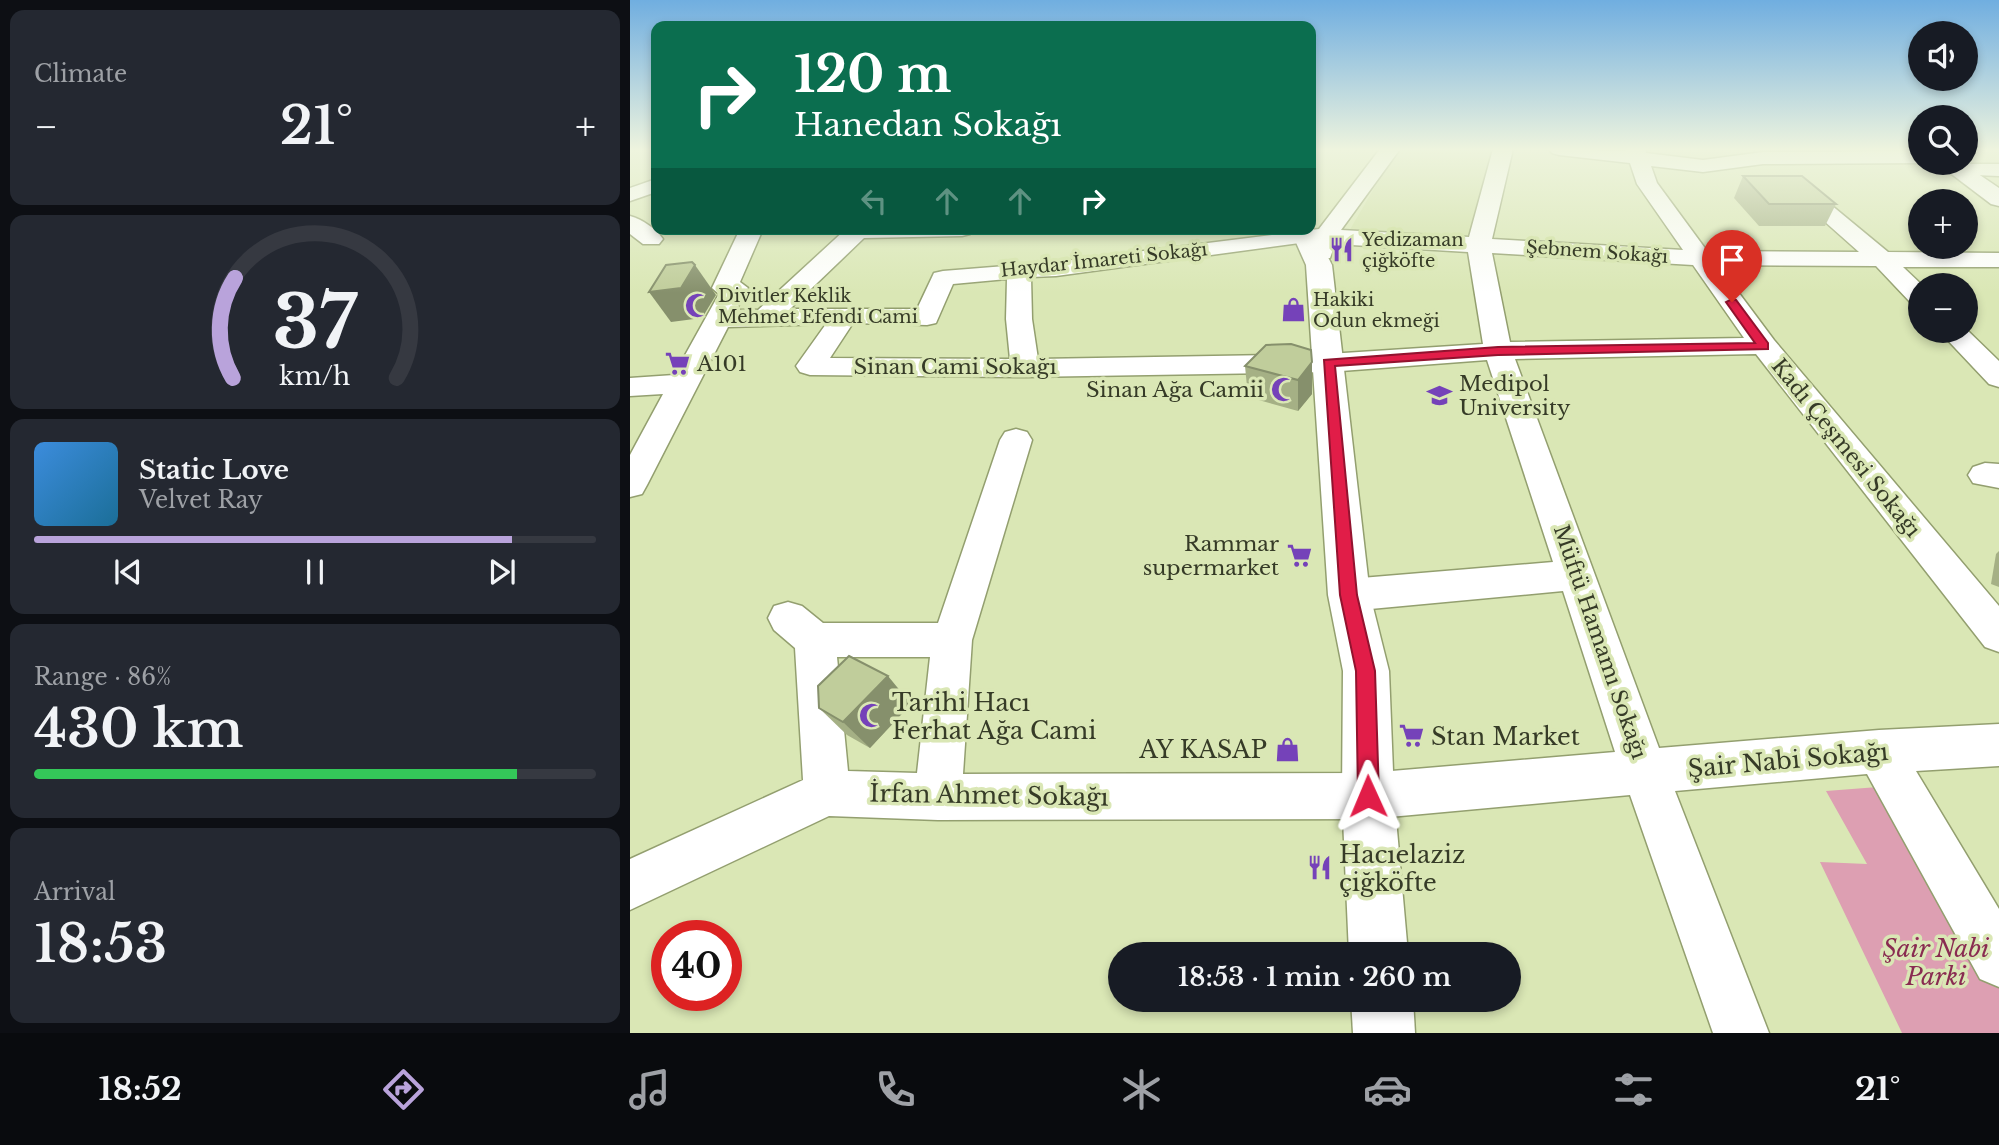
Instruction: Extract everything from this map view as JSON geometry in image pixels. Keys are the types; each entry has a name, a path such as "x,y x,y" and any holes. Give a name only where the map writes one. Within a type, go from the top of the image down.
{"street":[{"path":"1350,197 1313,241 1328,363 1349,595 1366,671 1368,796 1378,942"},
{"path":"1479,244 1491,197"},
{"name":"Kadı Çeşmesi Sokağı","path":"1656,197 1764,346 1999,635"},
{"path":"1810,197 1884,261 1908,286"},
{"path":"630,223 651,239"},
{"path":"631,481 735,288 725,288 749,235"},
{"path":"766,317 854,235"},
{"name":"Haydar İmareti Sokağı","path":"845,315 927,317 943,278 1055,269 1313,241 1479,244"},
{"name":"Şebnem Sokağı","path":"1479,244 1699,258 1999,260"},
{"name":"Müftü Hamamı Sokağı","path":"1479,244 1498,351 1645,773 1741,1033"},
{"path":"1019,270 1019,319 1025,368"},
{"path":"718,319 845,315"},
{"name":"Sinan Cami Sokağı","path":"845,315 810,366 1025,368 1328,363 1498,351 1764,346"},
{"path":"1964,343 1999,378"},
{"path":"630,387 684,384"},
{"path":"938,797 952,640 1016,440"},
{"path":"1349,595 1577,575"},
{"path":"827,793 801,629 952,640"},
{"name":"Şair Nabi Sokağı","path":"1368,796 1879,751 1999,745"},
{"path":"1879,751 1999,960"},
{"name":"İrfan Ahmet Sokağı","path":"630,885 827,793 938,797 1368,796"},
{"path":"1383,1012 1384,1033"}],"shaded area":[{"path":"1369,197 1486,197 1473,240 1348,233"}],"green space":[{"name":"Şair Nabi Parki","path":"1904,785 1999,951 1999,1033 1902,1033 1820,862 1867,864 1826,791"}],"building":[{"path":"1763,197 1828,197 1836,204 1769,204"},
{"path":"692,262 695,265 681,288 649,292 666,265"},
{"path":"1291,344 1311,350 1312,362 1298,380 1245,366 1266,345"},
{"path":"849,656 888,676 843,722 819,708 818,686"}],"place":[{"name":"Yedizaman çiğköfte","path":"1342,250"},
{"name":"Divitler Keklik Mehmet Efendi Cami","path":"698,306"},
{"name":"Hakiki Odun ekmeği","path":"1293,310"},
{"name":"A101","path":"677,364"},
{"name":"Sinan Ağa Camii","path":"1284,390"},
{"name":"Medipol University","path":"1439,396"},
{"name":"Rammar supermarket","path":"1299,556"},
{"name":"Tarihi Hacı Ferhat Ağa Cami","path":"872,716"},
{"name":"Stan Market","path":"1411,736"},
{"name":"AY KASAP","path":"1287,749"},
{"name":"Hacıelaziz çiğköfte","path":"1319,868"}],"route":[{"path":"1368,796 1366,671 1349,595 1328,363 1498,351 1764,346 1732,302"}]}
